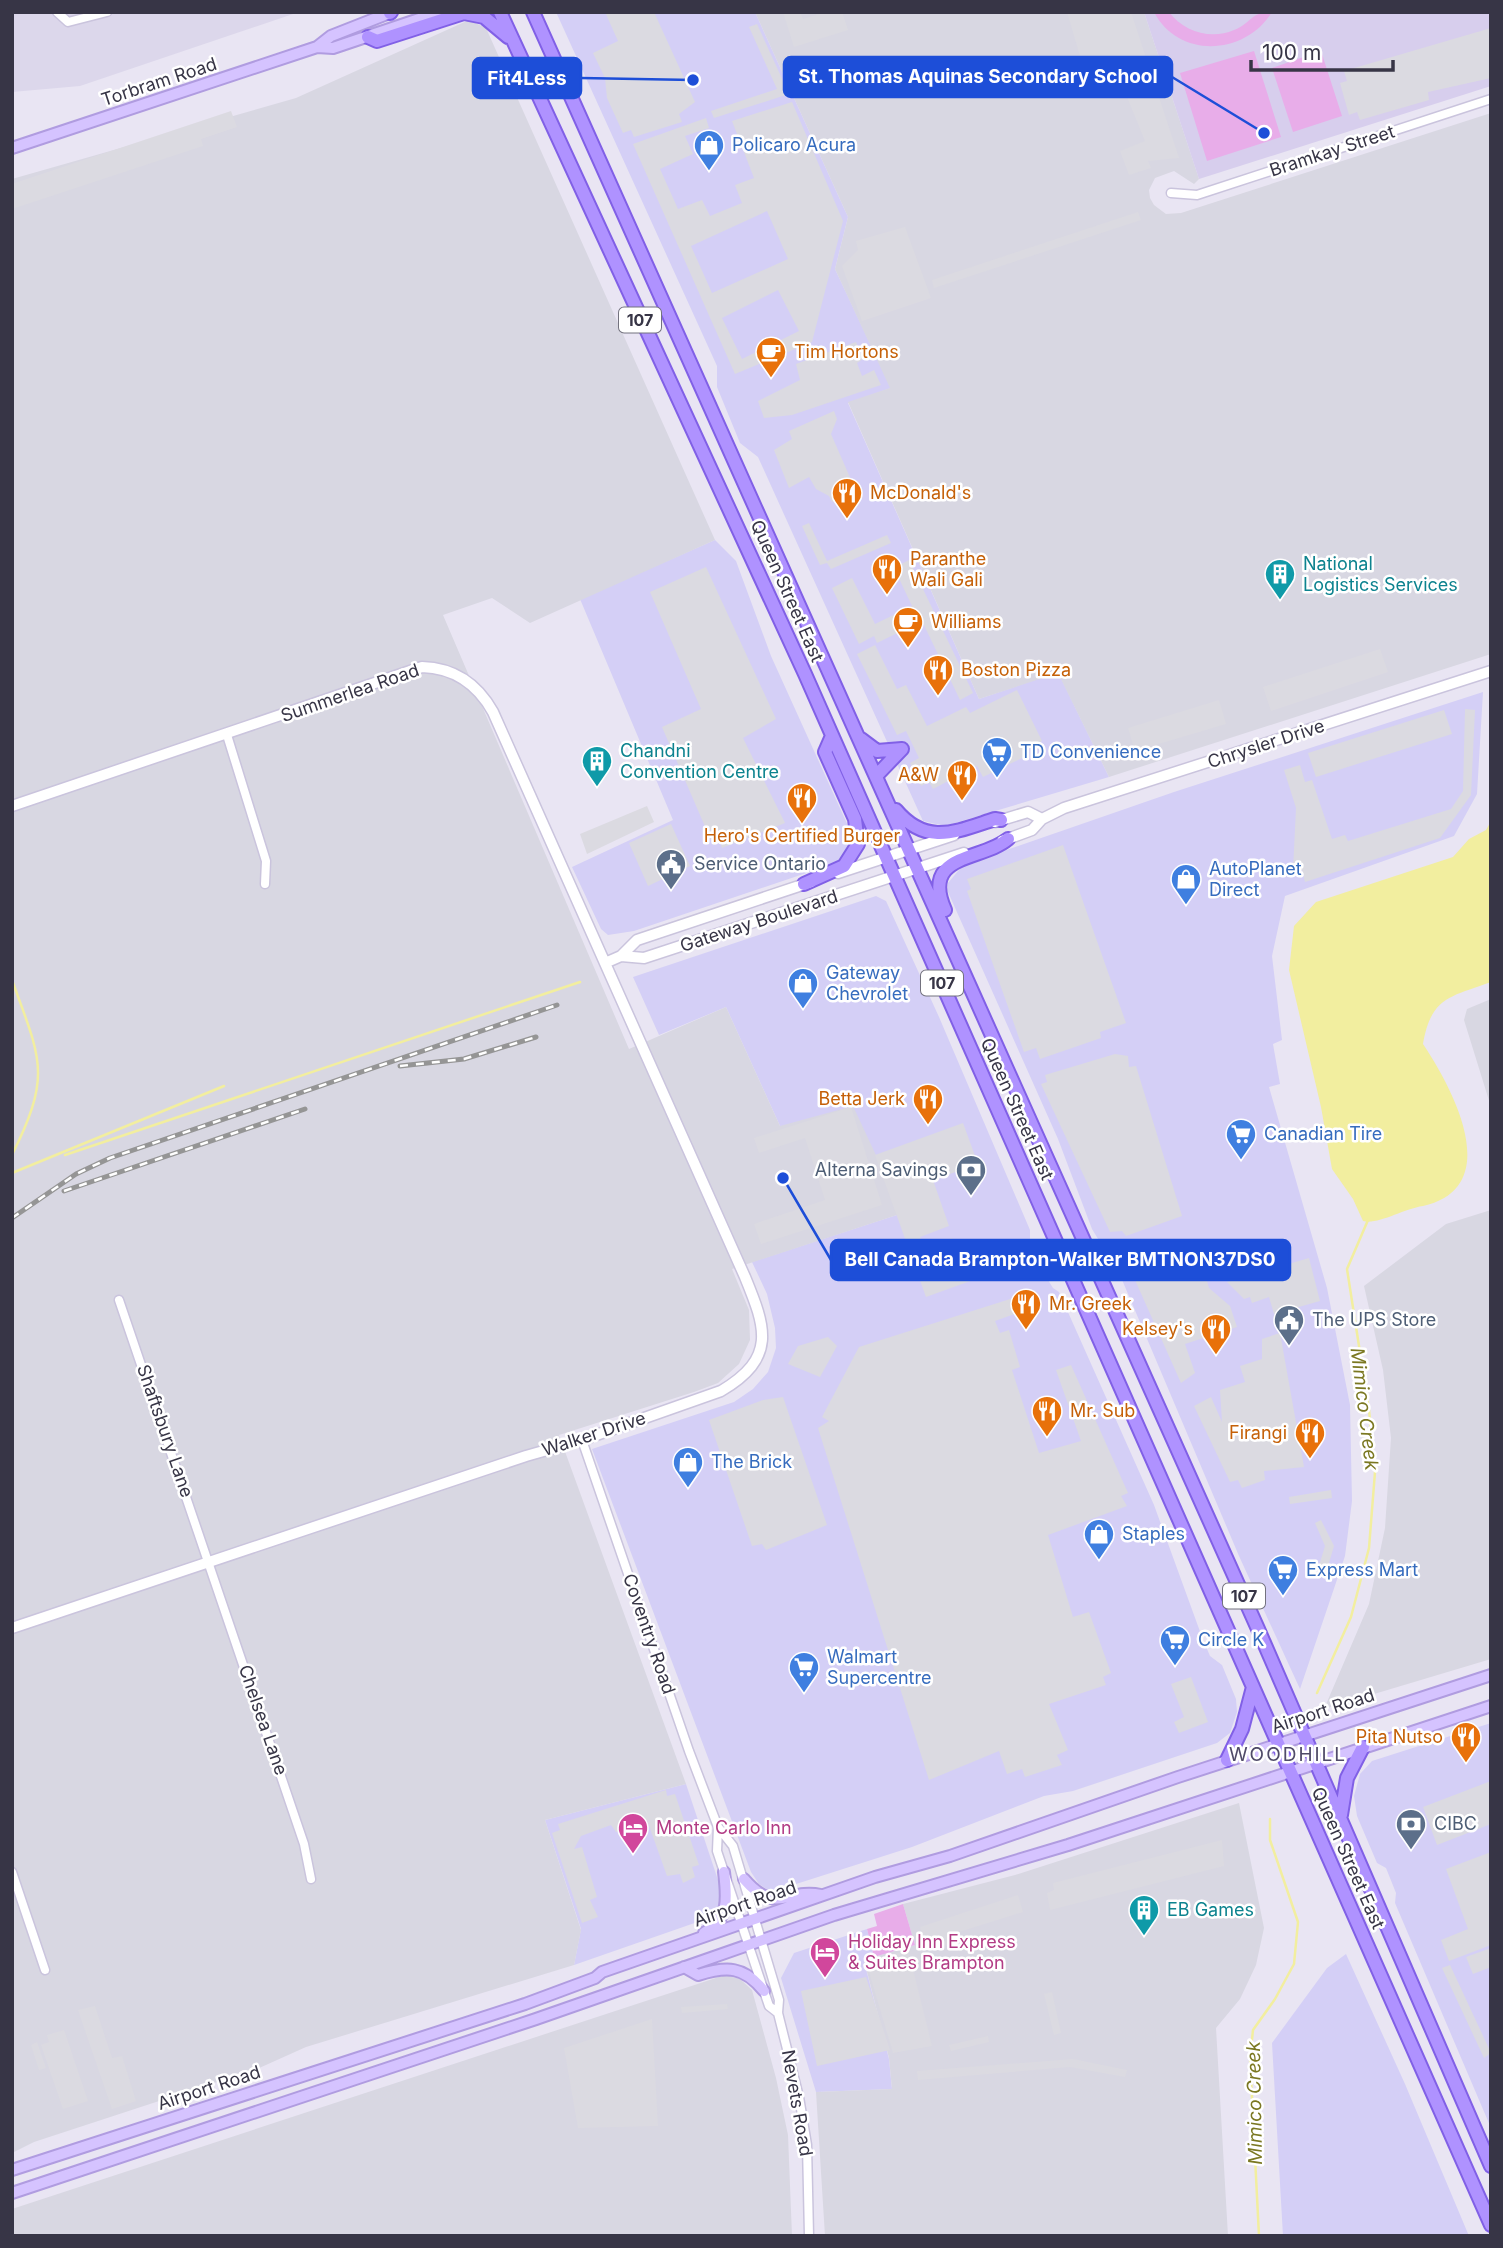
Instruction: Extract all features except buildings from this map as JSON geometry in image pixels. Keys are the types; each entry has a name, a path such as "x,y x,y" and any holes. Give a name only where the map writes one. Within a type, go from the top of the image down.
{"main road":[{"name":"Torbram Road","path":"12,148 317,47 331,36 391,12"},
{"name":"Torbram Road","path":"317,47 333,48 440,12"},
{"name":"Queen Street East","path":"500,12 681,411 711,465 1491,2225"},
{"name":"Queen Street East","path":"533,12 1341,1815 1491,2166"},
{"path":"543,12 568,71 563,81"},
{"path":"368,37 377,40 464,13 473,13 500,28 528,74"},
{"path":"804,884 844,866 858,844 858,829 825,752 832,736"},
{"path":"858,736 877,751 902,749 876,776 903,818 927,831 947,834 995,819 1001,820"},
{"path":"957,956 961,946 940,896 944,875 957,860 1008,839"},
{"name":"Airport Road","path":"12,2170 525,2004 595,1978 602,1972 824,1895 950,1856 1227,1760 1491,1675"},
{"path":"1227,1760 1242,1729 1253,1687"},
{"path":"12,2193 761,1940 1058,1848 1491,1706"},
{"path":"1341,1815 1347,1778 1363,1747"},
{"path":"689,1942 710,1930 723,1914 728,1898 724,1872"},
{"path":"744,1879 758,1893 769,1899 779,1900 809,1892 824,1895"},
{"path":"684,1967 698,1975 718,1969 738,1969 754,1979 764,1991"},
{"path":"1421,2066 1432,2070 1444,2098 1462,2100"}],"street":[{"path":"57,12 68,22 107,12"},
{"name":"Bramkay Street","path":"1171,193 1197,195 1491,99"},
{"name":"Summerlea Road","path":"12,806 422,667 438,667 468,681 482,693 493,712 605,963"},
{"name":"Chrysler Drive","path":"895,876 1032,831 1042,819 1125,788 1491,671"},
{"path":"227,735 266,861 265,884"},
{"name":"Chrysler Drive","path":"909,849 1028,812 1042,819"},
{"name":"Gateway Boulevard","path":"605,963 621,956 637,940 909,849"},
{"name":"Gateway Boulevard","path":"621,956 644,958 895,876"},
{"name":"Walker Drive","path":"12,1628 526,1455 582,1440 722,1391 739,1381 758,1356 762,1329 761,1313 605,963"},
{"name":"Shaftsbury Lane","path":"119,1300 210,1562"},
{"name":"Coventry Road","path":"582,1440 689,1751 718,1827 733,1846 761,1940"},
{"name":"Chelsea Lane","path":"210,1562 304,1844 311,1879"},
{"name":"Coventry Road","path":"718,1827 717,1851 748,1945"},
{"path":"12,1872 45,1970"},
{"name":"Nevets Road","path":"761,1940 779,2000 778,2013 798,2089 807,2145 809,2236"},
{"name":"Nevets Road","path":"748,1945 769,2006 778,2013"}],"shaded area":[{"path":"12,12 299,12 80,86 12,92"},
{"path":"556,12 755,12 848,217 835,269 891,388 848,403 979,699 1058,672 1109,777 945,826 923,821 758,457 740,443 717,387 717,366"},
{"path":"605,12 654,12 695,102 679,114 682,122 634,137 631,130 623,133 607,98 605,78 593,53 618,41"},
{"path":"755,12 1144,12 1199,179 1194,184 1174,171 1155,178 1149,190 1150,198 1154,205 1166,214 1181,213 1491,113 1491,654 1109,777 1058,673 979,699 848,402 890,388 835,269 848,217"},
{"path":"783,12 800,12 803,19 825,12 842,12 848,30 794,47"},
{"path":"1067,12 1131,12 1179,158 1148,161 1151,168 1129,175 1120,151 1145,141 1123,87 1111,89 1104,67 1085,73"},
{"path":"1144,12 1491,12 1491,86 1199,179"},
{"path":"1154,12 1169,12 1190,29 1216,34 1240,27 1259,14 1272,12 1246,37 1230,44 1213,46 1195,44 1179,38 1165,28"},
{"path":"469,20 486,28 715,540 530,623 492,598 443,615 629,1049 726,1007 780,1126 853,1106 903,1213 732,1269 749,1310 750,1340 739,1364 718,1383 559,1435 686,1784 545,1820 581,1930 574,1965 306,2047 257,2069 34,2142 12,2153 12,179 296,98"},
{"path":"757,24 789,94 714,118 711,111 777,89 749,27"},
{"path":"1491,28 1491,78 1428,92 1429,100 1360,120 1357,112 1349,115 1340,83 1347,81 1344,71"},
{"path":"1254,51 1281,137 1207,161 1180,73"},
{"path":"1321,51 1342,116 1293,132 1272,68"},
{"path":"792,102 843,221 812,342 735,374 633,144 706,118 709,128 685,136 693,154 660,169 678,209 702,200 710,216 742,203 735,185 754,178 732,121","holes":["767,211 788,259 712,293 691,246","778,290 799,331 742,359 722,318"]},
{"path":"231,111 237,127 201,139 203,146 12,209 12,184"},
{"path":"1138,212 1141,220 934,288 932,280"},
{"path":"905,227 931,298 862,321 842,266 858,250 856,241"},
{"path":"856,342 863,359 857,363 862,376 874,370 881,385 792,415 764,418 758,401 800,380 796,364"},
{"path":"834,411 837,419 831,434 856,491 832,502 829,496 816,489 809,477 789,488 774,450 792,439 789,431"},
{"path":"809,523 827,561 887,535 891,543 831,569 827,563 820,565 802,526"},
{"path":"715,540 736,561 771,656 849,828 851,840 848,849 836,863 634,931 608,935 601,929 572,867 673,820 580,599"},
{"path":"909,560 973,693 960,700 922,621 877,643 874,636 859,644 832,588 852,578 875,624 912,606 894,568"},
{"path":"706,567 776,719 743,738 785,823 722,848 720,842 713,845 662,727 701,709 650,592"},
{"path":"875,645 897,689 906,685 927,726 966,707 970,713 1017,690 1042,741 1024,750 1026,756 983,777 977,766 933,789 929,782 921,786 910,763 919,758 906,731 897,735 857,654"},
{"path":"1380,649 1388,672 1271,711 1263,687"},
{"path":"1483,692 1477,794 1454,836 1285,896 1272,956 1282,1040 1273,1044 1280,1084 1269,1087 1327,1288 1350,1405 1352,1501 1345,1556 1300,1689 1239,1556 1120,1275 1092,1229 1058,1139 948,892 948,883 963,865 1174,792"},
{"path":"1219,700 1226,724 1135,751 1128,728"},
{"path":"1465,709 1475,710 1471,795 1440,838 1305,882 1302,870 1293,870 1296,808 1284,770 1300,765 1305,782 1312,780 1332,839 1345,835 1348,841 1451,809 1463,791"},
{"path":"1444,710 1452,734 1316,777 1308,753"},
{"path":"647,806 654,822 587,854 580,834"},
{"path":"1491,821 1491,982 1454,996 1437,1008 1431,1017 1423,1044 1449,1088 1466,1137 1467,1160 1462,1180 1447,1196 1423,1206 1383,1219 1363,1221 1353,1199 1332,1169 1321,1107 1289,970 1294,926 1316,902 1453,857 1469,839 1486,830"},
{"path":"671,824 690,866 648,886 629,843"},
{"path":"1063,845 1126,1023 1100,1032 1101,1038 1040,1059 1036,1048 1024,1052 967,891 971,889 967,879"},
{"path":"876,896 886,901 939,1017 1030,1230 1030,1251 1053,1288 1059,1292 1154,1505 1210,1656 1222,1665 1236,1699 1237,1712 1230,1733 1217,1743 1073,1791 1044,1796 912,1847 771,1892 759,1884 751,1872 592,1449 734,1402 753,1389 768,1372 776,1348 775,1328 767,1294 752,1262 903,1213 780,1126 726,1007 659,1035 633,977"},
{"path":"1491,999 1491,1107 1464,1020 1467,1009"},
{"path":"1115,1054 1128,1056 1129,1067 1136,1066 1182,1216 1126,1236 1122,1231 1110,1232 1041,1084 1047,1082 1045,1075"},
{"path":"851,1107 882,1205 761,1244 754,1224 825,1200 805,1138 759,1153 754,1138"},
{"path":"963,1123 978,1164 933,1180 949,1226 920,1237 925,1248 952,1238 960,1261 993,1249 1001,1270 926,1297 875,1155"},
{"path":"1491,1210 1491,1659 1324,1709 1369,1604 1385,1528 1391,1438 1383,1370 1364,1286 1446,1224"},
{"path":"1190,1243 1193,1250 1198,1249 1209,1288 1230,1306 1237,1327 1185,1344 1195,1373 1181,1383 1131,1271 1141,1267 1138,1260"},
{"path":"1309,1258 1320,1301 1274,1314 1269,1297 1252,1303 1250,1297 1244,1299 1227,1282"},
{"path":"1035,1291 1040,1305 995,1321 1000,1333 1009,1330 1020,1367 1012,1370 1039,1453 1081,1441 1056,1370 1071,1365 1128,1493 1121,1496 1127,1506 1048,1535 1073,1617 1089,1612 1111,1673 1103,1677 1106,1685 1049,1704 1068,1750 1057,1755 1062,1765 1025,1777 1022,1769 1007,1774 999,1751 929,1780 818,1428 829,1421 822,1417 859,1347"},
{"path":"1280,1333 1304,1467 1264,1471 1265,1480 1242,1488 1238,1480 1230,1482 1194,1406 1211,1397 1222,1422 1220,1390 1245,1382 1240,1366 1262,1359 1262,1339"},
{"path":"828,1337 837,1346 820,1377 788,1364 798,1346"},
{"path":"783,1397 827,1525 766,1550 762,1544 752,1546 709,1420 763,1400"},
{"path":"1331,1490 1332,1498 1290,1504 1289,1497"},
{"path":"1321,1520 1334,1546 1326,1573 1318,1569 1325,1546 1315,1523"},
{"path":"1191,1677 1208,1722 1179,1733 1174,1722 1184,1717 1171,1684"},
{"path":"1491,1723 1491,2128 1395,1903 1396,1893 1386,1868 1377,1863 1357,1816 1354,1796 1360,1774 1372,1761"},
{"path":"1491,1781 1491,1824 1437,1845 1423,1807"},
{"name":"Monte Carlo Inn","path":"686,1784 721,1889 718,1909 709,1918 574,1965 581,1929 545,1820"},
{"path":"666,1790 667,1796 675,1794 699,1865 692,1867 695,1877 683,1883 680,1874 667,1876 647,1820 616,1832 611,1825 581,1836 574,1849 582,1847 597,1897 590,1900 598,1917 582,1923 552,1833 560,1830 558,1824"},
{"path":"1239,1803 1264,1928 1256,1965 1240,1999 1216,2028 1228,2236 825,2236 816,2092 892,2089 889,2058 864,1960 915,1945 903,1904 1015,1875"},
{"path":"1222,1840 1224,1866 1050,1910 1047,1893 1054,1890 1053,1883"},
{"path":"1491,1852 1491,1945 1449,1961 1441,1940 1468,1929 1446,1869"},
{"path":"1018,1895 1023,1912 959,1932 961,1942 936,1948 935,1941 928,1943 924,1940 920,1927"},
{"path":"903,1904 915,1945 874,1957 867,1929 877,1926 874,1914"},
{"path":"867,1929 874,1957 864,1961 889,2059 892,2089 816,2092 781,1978 794,1953"},
{"path":"1491,1948 1491,1967 1473,1974 1466,1957"},
{"path":"908,1950 932,2046 893,2053 866,1962"},
{"path":"1346,1954 1405,2084 1469,2236 1283,2236 1272,2043 1327,1968"},
{"path":"1450,1965 1491,2053 1484,2058 1442,1968"},
{"path":"725,1975 740,1979 752,1990 776,2078 788,2135 792,2236 12,2236 12,2209"},
{"path":"866,1977 890,2050 817,2066 801,1991"},
{"path":"1052,1992 1061,2033 1054,2035 1044,1994"},
{"path":"727,2004 728,2009 682,2013 681,2007"},
{"path":"95,2006 112,2058 122,2056 136,2101 112,2109 78,2010"},
{"path":"652,2019 658,2126 578,2128 564,2048"},
{"path":"64,2030 88,2101 63,2109 41,2045 49,2042 47,2035"},
{"path":"988,2036 989,2042 951,2051 949,2045"},
{"path":"37,2042 46,2068 39,2070 31,2045"},
{"path":"1073,2059 1127,2070 1125,2077 1070,2067 918,2080 917,2071"}],"waterway":[{"path":"12,980 30,1030 38,1068 33,1105 12,1155"},
{"path":"65,1155 580,982"},
{"path":"12,1173 224,1086"},
{"name":"Mimico Creek","path":"1317,1693 1351,1617 1369,1548 1375,1472 1369,1410 1347,1269 1368,1220"},
{"name":"Mimico Creek","path":"1259,2236 1250,2058 1253,2030 1275,1999 1294,1964 1298,1922 1270,1840 1270,1819"}],"railway":[{"path":"12,1218 76,1174 110,1158 557,1005"},
{"path":"400,1066 464,1059 536,1037"},
{"path":"64,1191 305,1109"}],"place":[{"name":"Fit4Less","path":"693,80"},
{"name":"St. Thomas Aquinas Secondary School","path":"1264,133"},
{"name":"Policaro Acura","path":"709,172"},
{"name":"Tim Hortons","path":"771,379"},
{"name":"McDonald's","path":"847,520"},
{"name":"Paranthe Wali Gali","path":"887,596"},
{"name":"National Logistics Services","path":"1280,601"},
{"name":"Williams","path":"908,649"},
{"name":"Boston Pizza","path":"938,697"},
{"name":"TD Convenience","path":"997,779"},
{"name":"Chandni Convention Centre","path":"597,788"},
{"name":"A&W","path":"962,802"},
{"name":"Hero's Certified Burger","path":"802,825"},
{"name":"Service Ontario","path":"671,891"},
{"name":"AutoPlanet Direct","path":"1186,906"},
{"name":"Gateway Chevrolet","path":"803,1010"},
{"name":"Betta Jerk","path":"928,1126"},
{"name":"Canadian Tire","path":"1241,1161"},
{"name":"Bell Canada Brampton-Walker BMTNON37DS0","path":"783,1178"},
{"name":"Alterna Savings","path":"971,1197"},
{"name":"Mr. Greek","path":"1026,1331"},
{"name":"The UPS Store","path":"1289,1347"},
{"name":"Kelsey's","path":"1216,1356"},
{"name":"Mr. Sub","path":"1047,1438"},
{"name":"Firangi","path":"1310,1460"},
{"name":"The Brick","path":"688,1489"},
{"name":"Staples","path":"1099,1561"},
{"name":"Express Mart","path":"1283,1597"},
{"name":"Circle K","path":"1175,1667"},
{"name":"Walmart Supercentre","path":"804,1694"},
{"name":"Pita Nutso","path":"1466,1764"},
{"name":"CIBC","path":"1411,1851"},
{"name":"Monte Carlo Inn","path":"633,1855"},
{"name":"EB Games","path":"1144,1937"},
{"name":"Holiday Inn Express & Suites Brampton","path":"825,1979"}],"district":[{"name":"WOODHILL","path":"1288,1754"}]}
